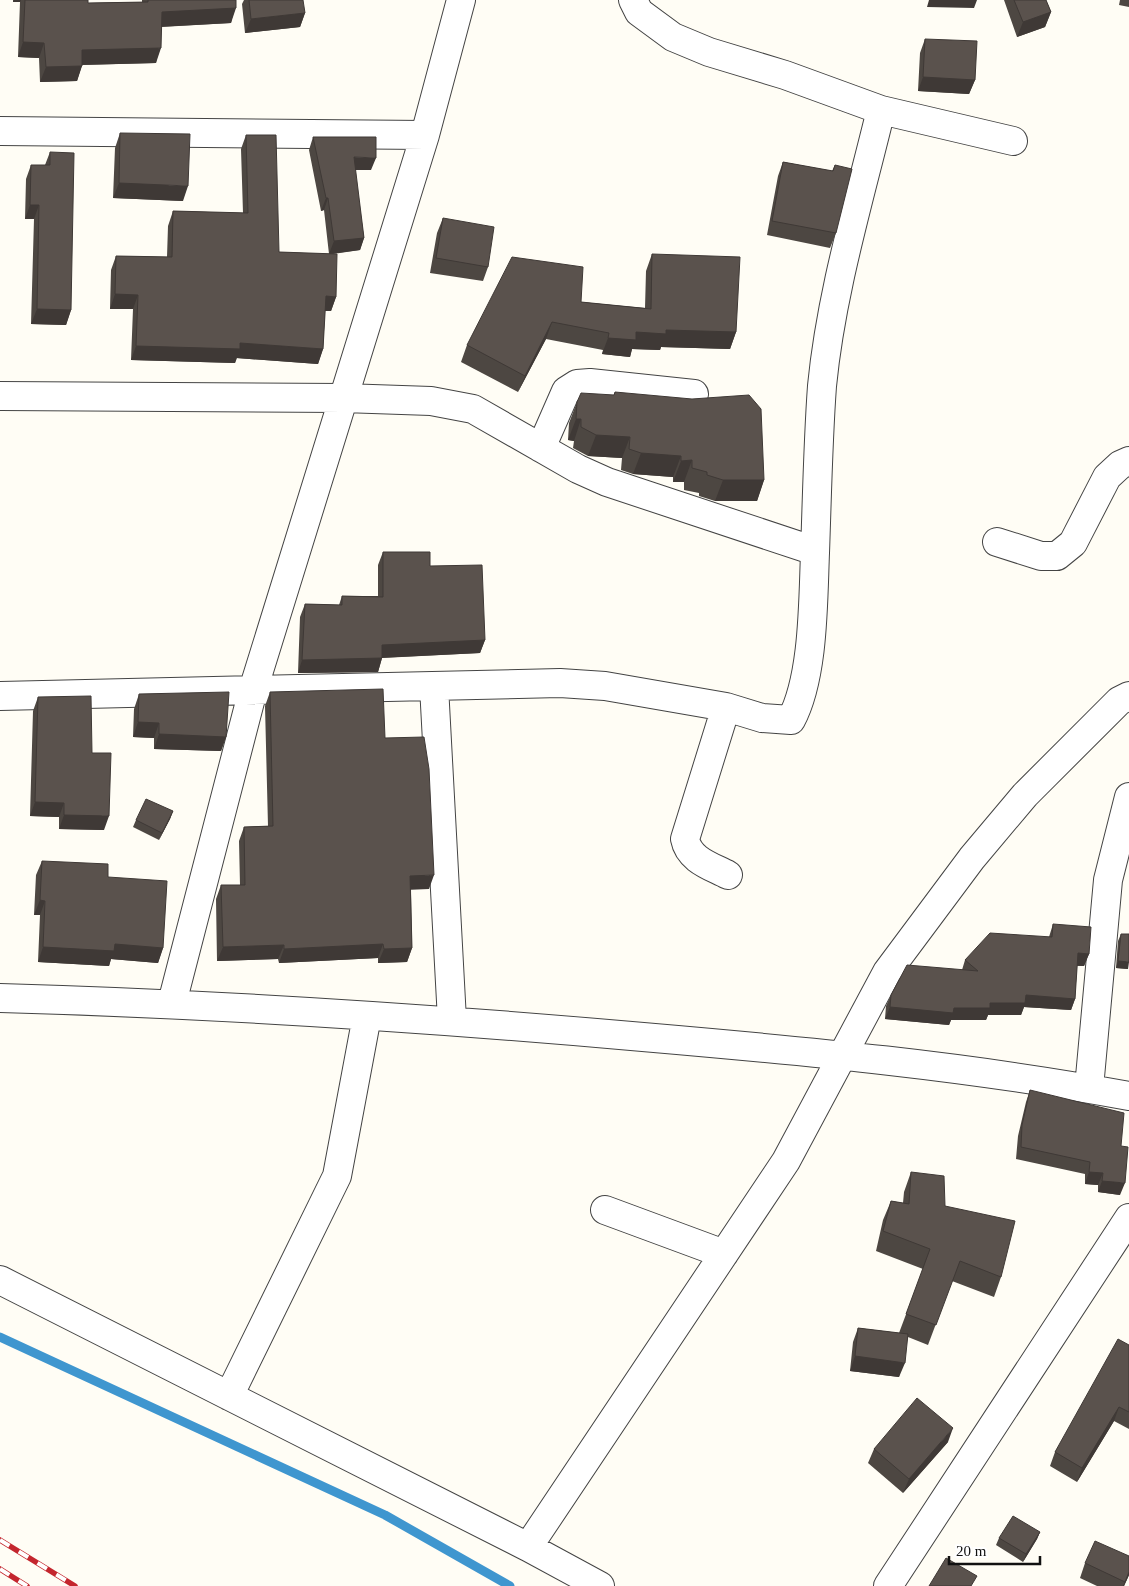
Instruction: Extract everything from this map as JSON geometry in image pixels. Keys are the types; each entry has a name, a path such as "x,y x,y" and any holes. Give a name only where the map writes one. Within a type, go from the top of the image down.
{"street":[{"path":"172,1003 253,690 425,135 461,0"},
{"path":"633,0 639,12 673,37 709,52 794,78 882,110 1014,141"},
{"path":"0,696 560,683 605,686 726,707 762,718 791,720 798,707 811,640 822,388 827,343 837,290 882,110"},
{"path":"0,131 425,135"},
{"path":"540,448 566,391 577,384 590,382 694,394"},
{"path":"0,396 343,398 431,401 473,409 578,469 607,482 815,551"},
{"path":"997,542 1041,556 1057,556 1073,543 1107,476 1120,465 1129,461"},
{"path":"434,686 452,1020"},
{"path":"528,1547 786,1161 887,972 972,858 1025,795 1119,701 1129,696"},
{"path":"726,707 685,839 687,848 694,857 728,875"},
{"path":"1089,1088 1108,880 1129,797"},
{"path":"0,998 172,1003 452,1020 842,1054 1089,1088 1129,1096"},
{"path":"229,1396 337,1176 367,1016"},
{"path":"605,1210 724,1254"},
{"path":"888,1586 1129,1218"},
{"path":"0,1280 528,1547 600,1586"}],"building":[{"path":"25,0 88,0 88,3 148,2 148,0 236,0 236,8 162,12 161,48 82,50 82,66 46,67 44,43 23,42"},
{"path":"249,0 303,0 305,13 251,19"},
{"path":"1014,0 1046,0 1051,12 1023,22"},
{"path":"925,39 977,41 975,80 923,77"},
{"path":"120,133 190,134 188,186 119,183"},
{"path":"246,135 276,135 279,252 337,254 336,297 326,296 323,349 240,343 240,349 136,346 138,295 115,294 116,256 172,257 173,211 248,213"},
{"path":"313,137 376,137 376,158 354,157 364,238 334,241 328,198 326,198"},
{"path":"50,152 74,153 71,310 37,309 39,205 30,205 31,165 50,165"},
{"path":"783,162 833,171 835,165 852,169 836,233 772,221"},
{"path":"443,218 494,227 488,267 436,258"},
{"path":"652,254 740,257 736,332 666,330 666,334 636,332 636,340 608,338 609,333 552,322 525,376 467,345 512,257 583,267 581,302 651,309"},
{"path":"615,392 692,399 749,395 761,409 764,480 723,480 707,475 707,472 692,468 692,460 681,461 681,456 641,453 629,449 630,437 596,435 581,427 581,419 576,419 577,402 581,393 614,395"},
{"path":"383,552 430,552 430,566 482,565 485,640 382,645 382,658 302,660 305,604 342,605 342,596 383,597"},
{"path":"383,689 385,738 424,737 429,769 434,875 410,876 412,948 384,949 383,944 284,949 284,945 223,947 221,885 245,885 244,827 273,826 270,692"},
{"path":"229,692 226,737 159,734 159,723 138,722 139,694"},
{"path":"91,696 92,753 111,753 109,816 64,815 64,803 35,802 38,697"},
{"path":"146,799 173,811 162,833 136,820"},
{"path":"42,861 108,864 108,877 167,881 163,948 115,944 114,951 43,947 45,901 40,900"},
{"path":"1053,924 1091,927 1089,954 1078,953 1075,999 1026,995 1025,1003 990,1003 990,1008 954,1008 953,1013 890,1007 891,995 907,965 978,971 965,960 990,933 1052,937"},
{"path":"1121,934 1129,934 1129,962 1118,961"},
{"path":"1030,1090 1124,1113 1121,1146 1128,1147 1125,1183 1102,1181 1103,1173 1089,1172 1090,1162 1021,1147 1022,1125"},
{"path":"911,1172 944,1176 945,1206 1015,1221 1001,1277 960,1261 936,1325 906,1314 930,1249 883,1231 891,1201 909,1204"},
{"path":"858,1328 908,1334 905,1363 855,1356"},
{"path":"1118,1339 1129,1345 1129,1412 1119,1407 1082,1468 1055,1452"},
{"path":"917,1398 953,1428 909,1479 874,1449"},
{"path":"1013,1516 1040,1532 1026,1554 999,1538"},
{"path":"1095,1541 1129,1556 1129,1572 1125,1582 1085,1563"},
{"path":"946,1558 977,1576 971,1586 929,1586"}],"waterway":[{"path":"0,1337 385,1515 510,1586"}],"railway":[{"path":"0,1540 75,1586"},
{"path":"0,1569 27,1586"}]}
